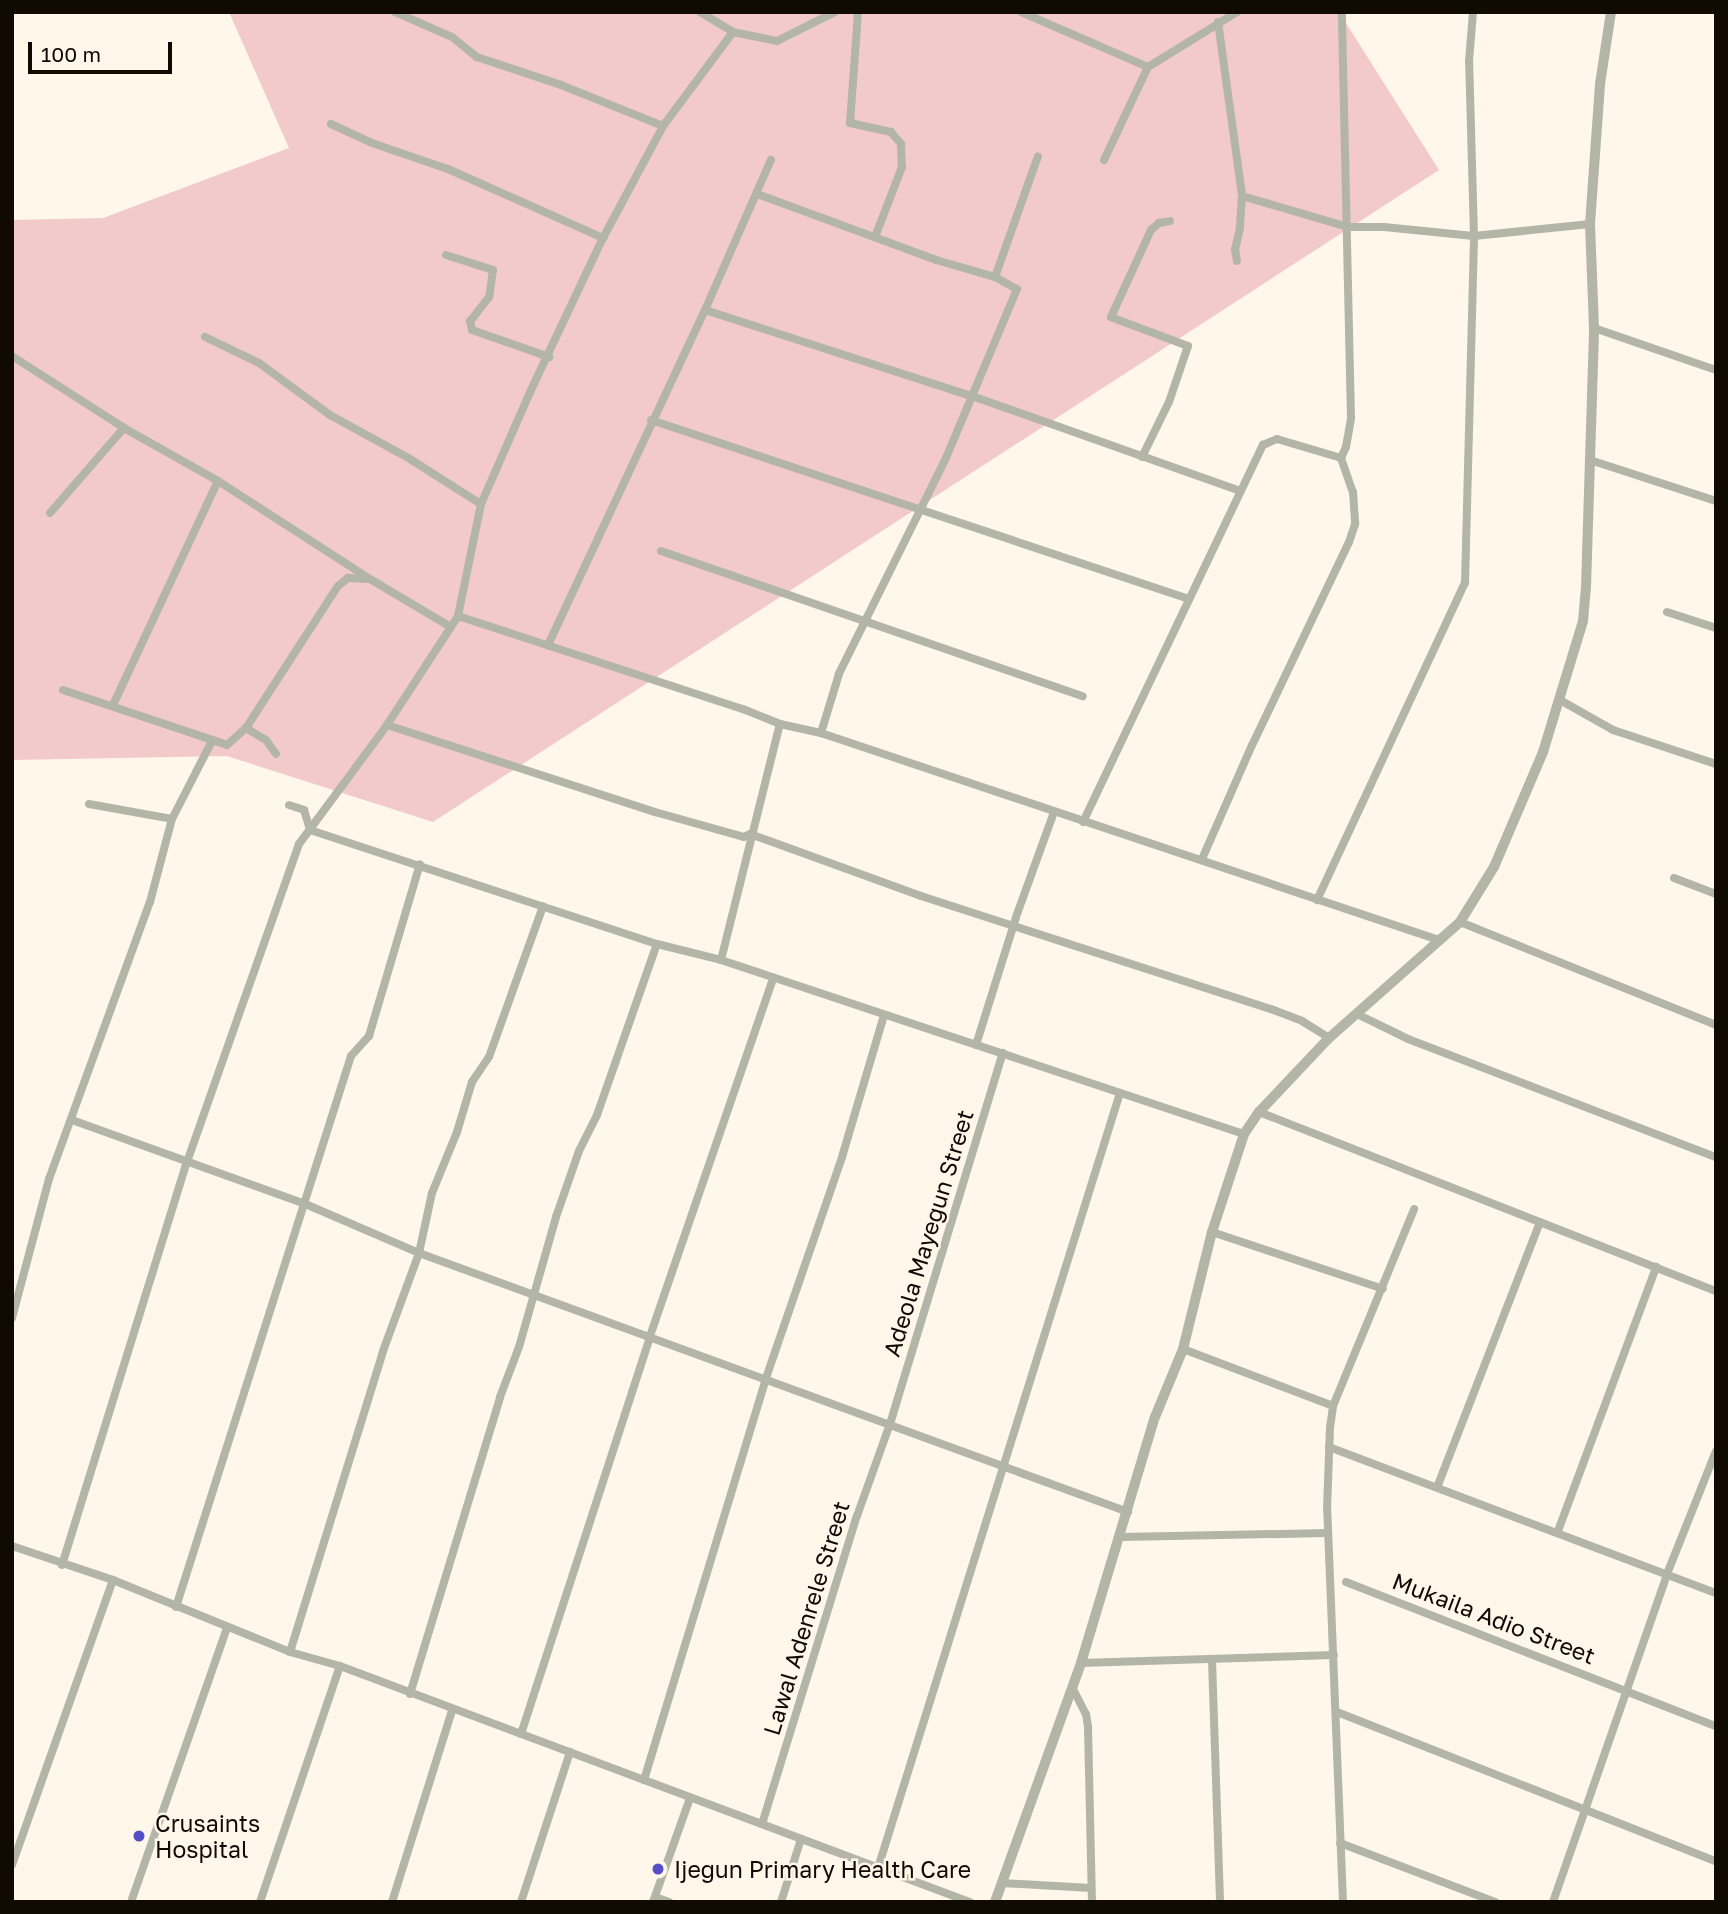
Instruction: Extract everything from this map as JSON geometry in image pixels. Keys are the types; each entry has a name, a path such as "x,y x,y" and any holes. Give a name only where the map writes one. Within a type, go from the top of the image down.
{"street":[{"path":"395,12 452,37 477,57 561,85 663,126"},
{"path":"700,12 733,32 777,41 835,12"},
{"path":"858,12 850,123 891,132 901,144 902,167 875,237"},
{"path":"1021,12 1148,66"},
{"path":"1104,160 1148,66 1237,12"},
{"path":"1202,859 1355,524 1353,492 1341,458 1346,447 1351,418 1342,12"},
{"path":"1317,900 1465,583 1474,236 1469,61 1473,12"},
{"path":"995,1902 1082,1663 1155,1417 1183,1349 1212,1232 1244,1134 1259,1112 1329,1038 1359,1015 1460,922 1494,867 1544,752 1583,621 1594,328 1590,224 1600,85 1611,12"},
{"path":"1218,22 1242,197 1240,228 1235,249 1237,261"},
{"path":"62,1565 187,1162 299,844 387,725 458,616 481,504 531,390 549,357 603,238 663,126 733,32"},
{"path":"331,124 372,143 448,169 603,238"},
{"path":"995,277 1038,156"},
{"path":"548,645 705,310 771,160"},
{"path":"757,194 995,277 1017,289 920,511 839,674 821,733"},
{"path":"1242,197 1348,227 1384,227 1474,236 1590,224"},
{"path":"1142,457 1169,401 1188,346 1111,317 1151,230 1159,223 1170,221"},
{"path":"446,255 493,270 489,296 470,321 472,330 549,357"},
{"path":"705,310 972,396 1240,491"},
{"path":"1594,328 1716,370"},
{"path":"205,337 259,363 330,415 417,463 481,504"},
{"path":"12,356 124,428 218,481 370,579 449,626"},
{"path":"651,421 1189,599"},
{"path":"50,513 124,428"},
{"path":"1083,822 1263,445 1277,439 1341,458"},
{"path":"1590,460 1716,501"},
{"path":"113,705 218,481"},
{"path":"661,551 864,622 971,655 1083,696"},
{"path":"63,690 227,745 246,728 338,586 348,578 370,579"},
{"path":"1667,612 1716,628"},
{"path":"458,616 743,709 780,724 821,733 1438,940"},
{"path":"1560,700 1613,730 1716,764"},
{"path":"721,960 750,834 780,724"},
{"path":"387,725 655,812 744,837 750,834 921,896 1270,1009 1302,1021 1329,1038"},
{"path":"246,728 266,740 276,754"},
{"path":"12,1318 49,1179 72,1120 94,1049 150,902 172,819 212,741"},
{"path":"89,804 172,819"},
{"path":"289,805 304,810 310,830"},
{"path":"976,1045 1013,925 1054,812"},
{"path":"310,830 657,944 721,960 1244,1134"},
{"path":"176,1607 351,1055 369,1036 420,864"},
{"path":"1674,878 1716,894"},
{"path":"290,1652 383,1351 419,1253 432,1193 457,1132 472,1082 489,1056 543,906"},
{"path":"1460,922 1716,1026"},
{"path":"410,1694 500,1397 519,1347 532,1293 579,1151 597,1115 657,944"},
{"path":"521,1734 650,1336 773,978"},
{"path":"644,1780 766,1378 842,1157 884,1015"},
{"path":"1359,1015 1408,1039 1716,1157"},
{"name":"Adeola Mayegun Street","path":"890,1424 1003,1053"},
{"path":"878,1868 1120,1093"},
{"path":"1259,1112 1716,1291"},
{"path":"72,1120 303,1203 419,1253 1128,1512"},
{"path":"1343,1902 1328,1533 1329,1447 1334,1406 1414,1209"},
{"path":"1438,1485 1540,1222"},
{"path":"1212,1232 1383,1289"},
{"path":"1558,1531 1656,1268"},
{"path":"1183,1349 1334,1406"},
{"name":"Lawal Adenrele Street","path":"762,1824 857,1516 890,1424"},
{"path":"1329,1447 1438,1485 1716,1592"},
{"path":"1553,1902 1667,1574 1713,1466 1716,1451"},
{"path":"1121,1537 1328,1533"},
{"path":"12,1546 113,1580 290,1652 340,1667 970,1902"},
{"path":"12,1865 113,1580"},
{"name":"Mukaila Adio Street","path":"1346,1582 1628,1689 1716,1726"},
{"path":"131,1902 227,1628"},
{"path":"1082,1663 1334,1655"},
{"path":"1212,1660 1220,1902"},
{"path":"260,1902 340,1667"},
{"path":"1072,1687 1086,1714 1088,1727 1092,1902"},
{"path":"392,1902 452,1710"},
{"path":"1337,1712 1716,1861"},
{"path":"521,1902 570,1752"},
{"path":"669,1902 654,1899 690,1798"},
{"path":"781,1902 801,1839"},
{"path":"1340,1843 1494,1902"},
{"path":"1002,1883 1091,1888"}],"shaded area":[{"path":"229,12 1339,12 1439,170 433,822 227,756 12,760 12,220 103,218 289,148"}],"place":[{"name":"Crusaints Hospital","path":"139,1836"},
{"name":"Ijegun Primary Health Care","path":"658,1869"}]}
